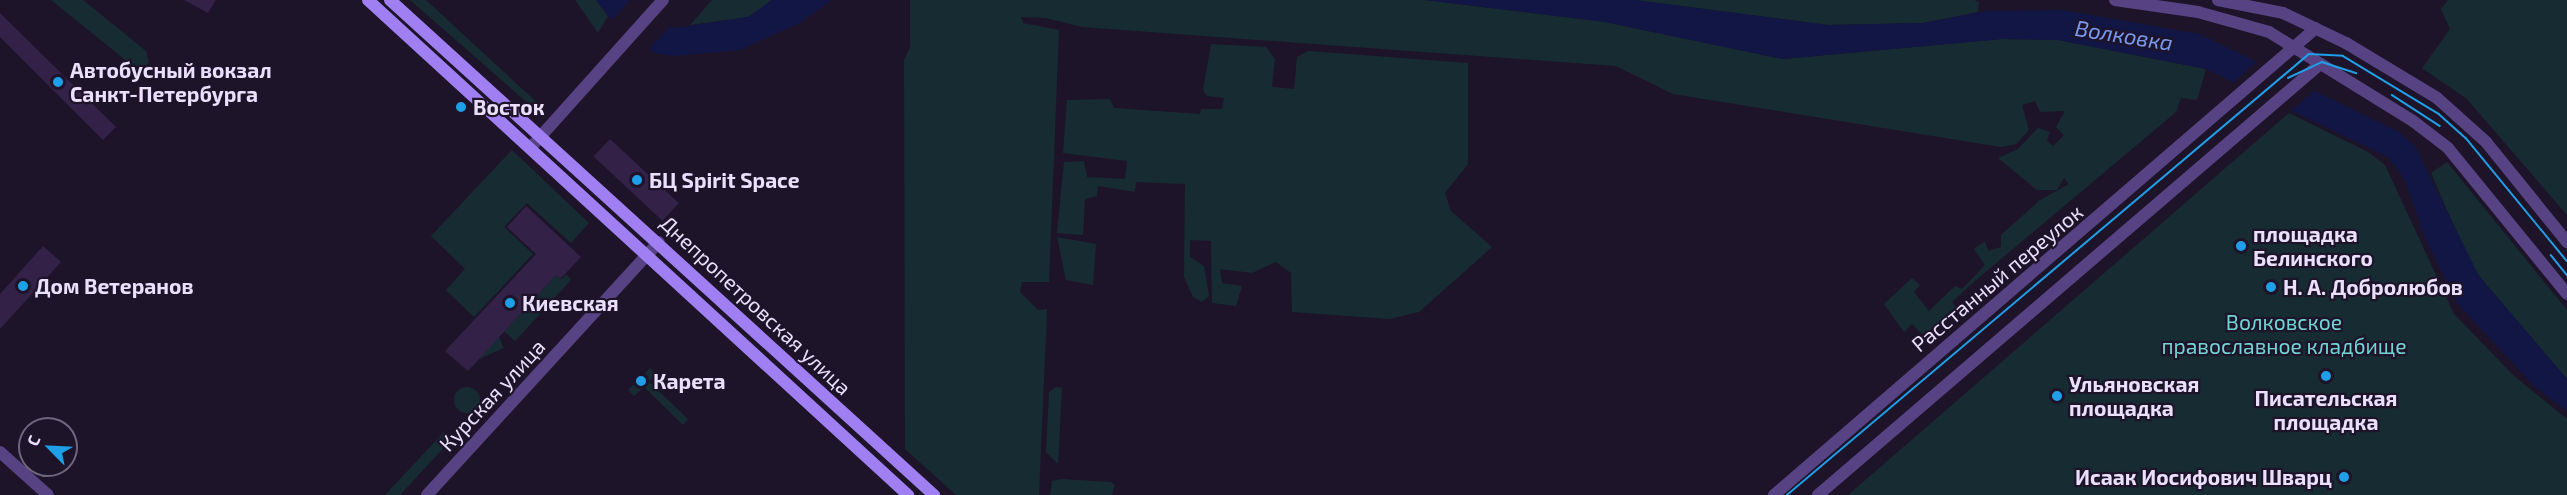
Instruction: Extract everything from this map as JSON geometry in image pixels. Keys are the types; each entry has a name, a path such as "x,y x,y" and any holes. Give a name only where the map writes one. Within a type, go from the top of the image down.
{"main road":[{"name":"Днепропетровская улица","path":"368,0 532,146 908,495"},
{"name":"Днепропетровская улица","path":"390,0 542,134 934,495"}],"street":[{"path":"2115,0 2222,18 2269,32 2413,121 2448,148 2567,294"},
{"path":"2217,0 2283,13 2316,28 2437,98 2486,142 2567,242"},
{"path":"532,146 662,1"},
{"path":"2294,48 2316,28"},
{"name":"Расстанный переулок","path":"1774,495 2294,48"},
{"path":"1818,495 2319,65"},
{"name":"Курская улица","path":"427,495 659,242"},
{"path":"0,452 48,495"}],"green space":[{"path":"51,0 83,0 146,51 149,62 143,68 134,67"},
{"path":"410,0 426,0 543,108 531,106"},
{"path":"575,0 596,0 608,16 598,33"},
{"path":"712,0 772,0 749,17 690,25"},
{"path":"910,0 1425,0 1605,22 1783,59 2002,39 2058,40 2206,69 2197,100 2181,98 2176,112 1976,280 1952,302 1956,307 1924,336 1912,324 1904,332 1884,304 1912,278 1920,285 1914,292 1929,311 1955,286 1962,289 1985,265 1974,249 1985,241 1988,251 2001,247 2001,235 2040,200 2069,184 2064,178 2057,190 2037,190 1998,158 2018,149 2038,128 2050,132 2047,141 2053,146 2064,135 2056,127 2065,111 2040,112 2035,101 2022,105 2029,130 2016,144 2001,147 1673,94 1616,66 1082,27 1046,18 1021,17 1023,23 1059,30 1049,282 1022,282 1020,292 1038,310 1047,309 1039,495 956,495 905,449 904,60 910,47"},
{"path":"1635,0 1974,0 1979,2 1978,12 1923,23 1828,25"},
{"path":"2448,0 2567,0 2567,215 2467,99 2422,68 2450,29 2441,9"},
{"path":"1211,44 1266,47 1275,59 1272,87 1294,89 1297,57 1308,51 1468,63 1468,164 1445,193 1451,211 1492,247 1419,312 1390,319 1292,312 1291,273 1276,262 1252,273 1220,269 1222,283 1242,286 1236,306 1212,303 1211,241 1190,240 1190,257 1204,266 1209,296 1202,302 1193,297 1184,277 1185,184 1136,182 1135,192 1098,186 1097,196 1085,199 1083,235 1057,233 1064,162 1084,161 1087,177 1125,179 1127,161 1063,153 1067,100 1110,99 1114,108 1200,114 1201,109 1222,109 1224,98 1207,96 1203,90"},
{"name":"Волковское православное кладбище","path":"2289,113 2368,152 2385,165 2454,314 2513,375 2567,419 2567,495 1848,495"},
{"path":"512,150 589,223 571,243 527,203 504,227 533,254 474,317 446,290 465,269 431,236"},
{"path":"2447,162 2567,310 2567,379 2479,276 2463,247 2431,173"},
{"path":"1057,237 1096,244 1093,285 1066,280"},
{"path":"566,274 571,280 515,341 504,331 555,276 562,279"},
{"path":"499,337 504,348 462,367 457,356"},
{"path":"650,368 656,374 649,382 688,419 683,425 644,387 634,396 628,390"},
{"path":"467,387 476,391 480,400 476,409 467,413 458,409 454,400 458,391"},
{"path":"1056,387 1062,388 1058,464 1046,452 1049,392"},
{"path":"444,432 451,440 400,495 385,495"},
{"path":"1062,479 1111,482 1115,485 1112,495 1050,495 1052,481"}],"water":[{"path":"596,0 631,0 673,28 748,17 772,0 832,0 800,23 740,50 676,56 654,53 608,16"},
{"name":"Волковка","path":"1425,0 1635,0 1828,25 1923,23 1987,11 2063,10 2199,34 2399,132 2415,146 2479,276 2567,379 2567,411 2535,387 2457,303 2425,238 2405,180 2388,157 2206,69 2058,40 2002,39 1783,59 1605,22"}],"pier":[{"path":"630,0 672,24 647,51 610,22"},
{"path":"2261,58 2318,87 2291,111 2233,83"}],"building":[{"name":"Автобусный вокзал Санкт-Петербурга","path":"184,0 216,0 208,13"},
{"name":"Автобусный вокзал Санкт-Петербурга","path":"0,13 116,127 103,140 0,37"},
{"name":"БЦ Spirit Space","path":"610,139 679,203 662,221 594,157"},
{"name":"Киевская","path":"526,206 581,257 561,278 555,276 468,371 445,351 536,254 507,227"},
{"name":"Дом Ветеранов","path":"43,246 61,262 0,329 0,294"}],"tram line":[{"path":"1787,495 2309,54 2343,56 2439,114 2466,138 2567,261"},
{"path":"2288,78 2322,62 2356,73"},
{"path":"2392,95 2440,126"},
{"path":"2551,255 2567,275"}],"place":[{"name":"Автобусный вокзал Санкт-Петербурга","path":"58,82"},
{"name":"Восток","path":"461,107"},
{"name":"БЦ Spirit Space","path":"637,180"},
{"name":"площадка Белинского","path":"2241,246"},
{"name":"Дом Ветеранов","path":"23,286"},
{"name":"Н. А. Добролюбов","path":"2271,287"},
{"name":"Киевская","path":"510,303"},
{"name":"Писательская площадка","path":"2326,376"},
{"name":"Карета","path":"641,381"},
{"name":"Ульяновская площадка","path":"2057,396"},
{"name":"Исаак Иосифович Шварц","path":"2344,477"}]}
